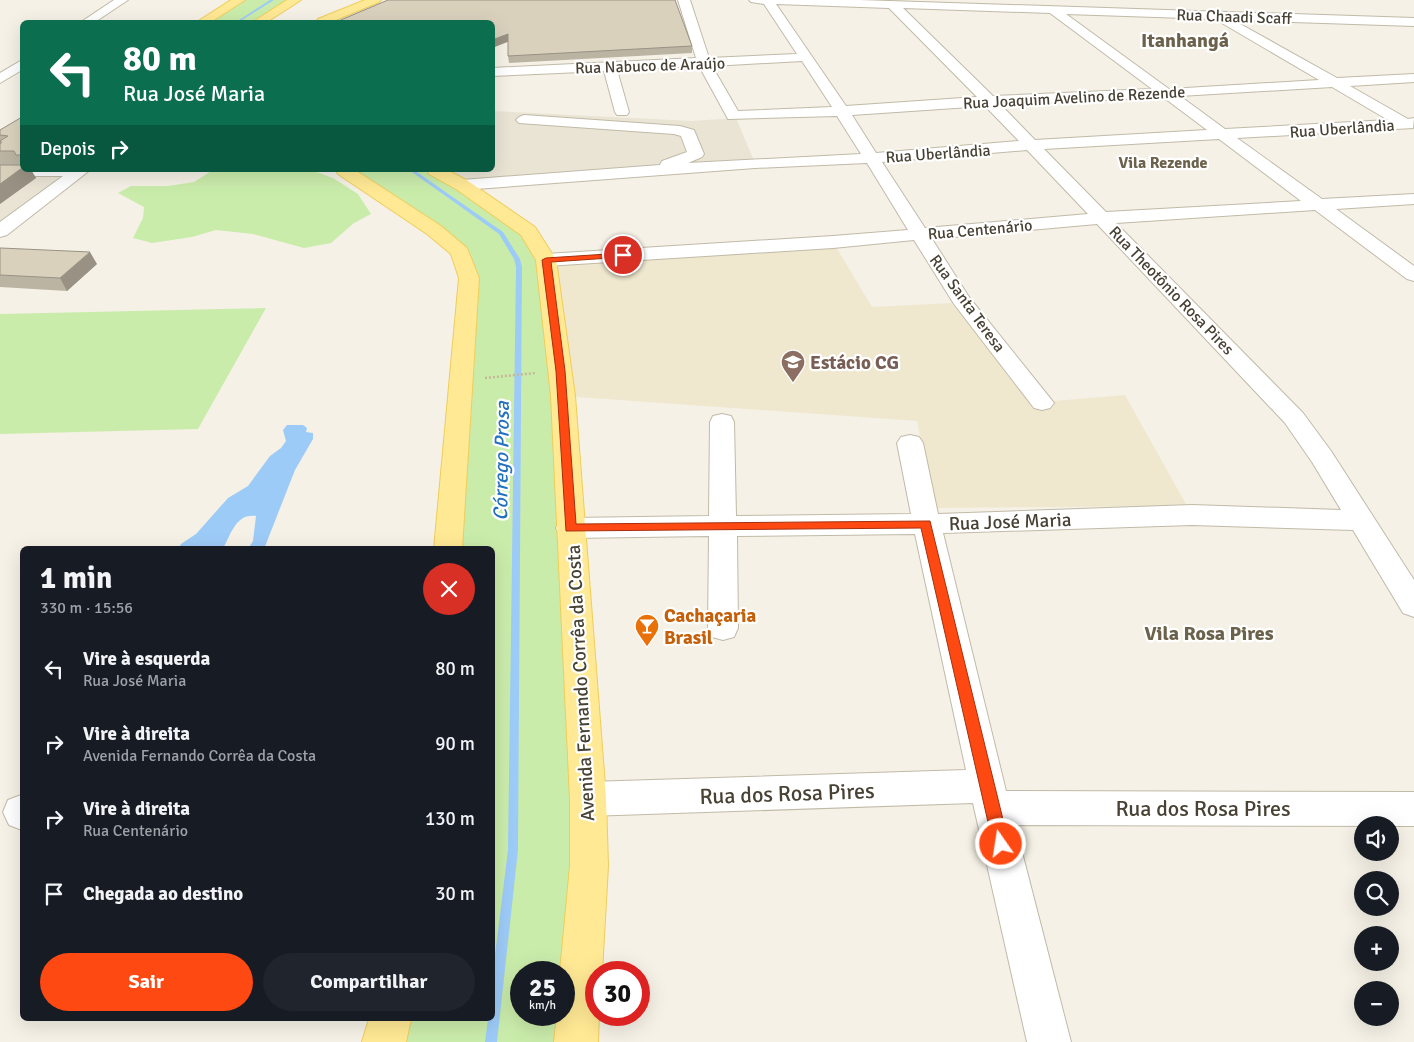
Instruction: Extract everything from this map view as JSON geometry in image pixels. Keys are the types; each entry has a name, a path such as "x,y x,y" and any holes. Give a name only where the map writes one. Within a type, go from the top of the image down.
{"main road":[{"path":"206,20 239,0"},
{"path":"262,20 295,0"},
{"path":"327,20 375,0"},
{"path":"347,172 434,230 460,252 469,278 448,546"},
{"name":"Avenida Fernando Corrêa da Costa","path":"438,172 528,231 546,260 560,371 588,800 589,866 576,1042"},
{"path":"384,1042 389,1021"}],"street":[{"path":"90,20 122,0"},
{"path":"684,0 704,63"},
{"name":"Rua Chaadi Scaff","path":"755,0 863,2 893,5 1217,16 1281,13 1414,22"},
{"name":"Rua Santa Teresa","path":"767,0 842,111 961,300 1042,402"},
{"name":"Rua Theotônio Rosa Pires","path":"893,5 990,101 1294,418 1322,457 1414,605"},
{"path":"1053,10 1414,275"},
{"path":"1217,16 1412,125"},
{"path":"1389,21 1414,33"},
{"name":"Rua Nabuco de Araújo","path":"495,72 807,57"},
{"name":"Rua Joaquim Avelino de Rezende","path":"704,63 733,116 1414,78"},
{"path":"609,66 622,112"},
{"path":"0,79 14,68"},
{"path":"524,120 675,128 688,133 696,154 650,171"},
{"name":"Rua Uberlândia","path":"462,186 755,162 870,158 1032,146 1412,125"},
{"path":"0,171 20,171"},
{"path":"0,231 79,172"},
{"name":"Rua Centenário","path":"546,260 832,242 1103,218 1414,200"},
{"path":"722,422 723,628"},
{"path":"910,443 926,524 1049,1042"},
{"name":"Rua José Maria","path":"570,528 926,524 1192,515 1360,520"},
{"name":"Rua dos Rosa Pires","path":"588,800 990,797 1414,809"}],"path":[{"path":"462,381 560,371"}],"shaded area":[{"path":"495,111 692,121 736,118 755,163 462,185 439,172 495,172"},
{"path":"0,171 80,172 0,231"},
{"name":"Estácio CG","path":"833,242 872,307 951,303 1042,402 1125,395 1187,506 934,508 917,421 563,396 546,260"}],"green space":[{"path":"243,0 287,0 255,20 211,20"},
{"path":"210,172 316,172 333,178 358,194 371,214 354,223 331,243 304,248 253,234 216,230 192,237 152,243 133,238 143,218 144,207 118,193 131,186 168,186 194,182"},
{"path":"347,172 438,172 509,217 546,260 560,371 574,961 510,961 510,1026 575,1026 575,1000 576,1042 384,1042 389,1021 495,1021 495,546 448,546 462,381 460,252"},
{"path":"266,308 198,429 0,434 0,314"}],"water":[{"path":"287,425 303,425 307,428 306,432 313,433 313,439 295,470 265,546 250,546 253,541 256,516 249,516 239,521 224,546 180,546 196,534 228,498 248,486 270,456 281,448 286,441 283,430"}],"building":[{"path":"388,0 675,0 692,46 508,56 508,34 495,39 495,20 341,20"},
{"path":"20,118 20,155 16,155 14,151 0,151 0,144 2,142 0,141 8,136 0,135 0,130"},
{"path":"0,165 20,165 20,169 0,184"},
{"path":"0,248 90,252 60,278 0,275"}],"waterway":[{"name":"Córrego Prosa","path":"241,20 272,0"},
{"name":"Córrego Prosa","path":"414,172 501,233 517,259 519,267 513,850 495,1007"},
{"name":"Córrego Prosa","path":"491,1042 493,1021"}],"place":[{"name":"Estácio CG","path":"793,383"},
{"name":"Cachaçaria Brasil","path":"647,647"}],"district":[{"name":"Itanhangá","path":"1185,40"},
{"name":"Vila Rezende","path":"1163,162"},
{"name":"Vila Rosa Pires","path":"1209,633"}],"route":[{"path":"623,255 546,260 563,396 570,528 926,524 1001,844"}]}
